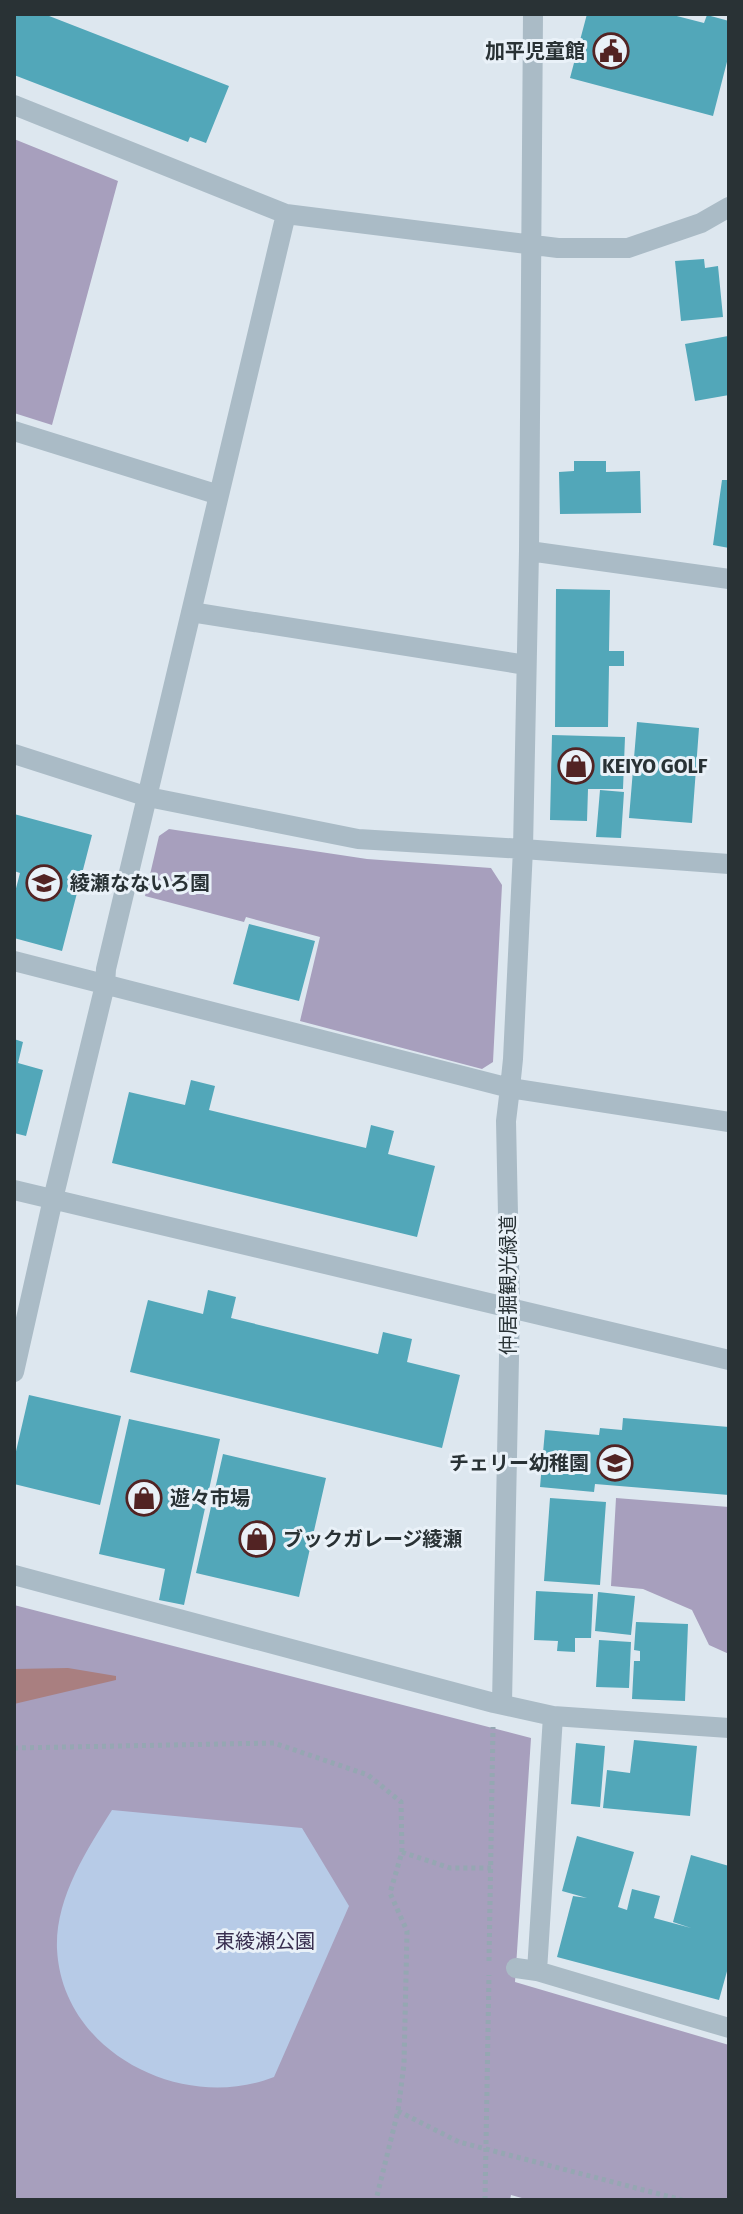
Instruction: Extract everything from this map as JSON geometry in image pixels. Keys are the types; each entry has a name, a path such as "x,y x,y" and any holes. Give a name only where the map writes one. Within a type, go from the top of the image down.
{"street":[{"name":"仲居掘観光緑道","path":"502,1703 510,1308 506,1121 513,1059 523,849 529,551 533,14"},
{"path":"14,105 286,214 558,248 628,248 701,223 729,207"},
{"path":"14,1372 105,985 106,969 286,214"},
{"path":"14,431 219,495"},
{"path":"529,551 729,579"},
{"path":"191,612 526,665"},
{"path":"14,754 148,797 358,839 729,864"},
{"path":"14,961 510,1088 729,1122"},
{"path":"14,1190 729,1360"},
{"path":"14,1575 553,1716 729,1728"},
{"path":"553,1716 527,1970 729,2028"}],"path":[{"path":"14,1748 274,1743 368,1775 401,1802 402,1852 390,1893 407,1931 404,2064 398,2111 376,2200"},
{"path":"402,1852 450,1868 491,1868"},
{"path":"398,2111 459,2142 682,2200"}],"green space":[{"path":"14,139 118,181 52,425 14,413"},
{"path":"169,829 367,859 491,868 502,885 493,1062 482,1069 300,1021 320,937 246,917 244,922 145,896 159,836"},
{"path":"616,1498 729,1507 729,1654 709,1645 692,1610 643,1589 611,1586"},
{"name":"東綾瀬公園","path":"14,1605 531,1738 515,1982 729,2045 729,2200 529,2200 511,2195 510,2200 14,2200"}],"sand":[{"path":"112,1810 302,1828 349,1906 274,2077 239,2086 202,2087 167,2080 133,2066 104,2045 80,2018 64,1986 57,1949 58,1930 74,1876"}],"shaded area":[{"path":"68,1668 116,1676 116,1680 14,1704 14,1669"}],"building":[{"path":"14,14 44,14 229,86 206,143 190,137 188,142 14,75"},
{"path":"587,14 669,14 704,23 707,15 729,21 729,54 713,116 570,78"},
{"path":"704,259 705,268 718,266 723,317 681,321 675,261"},
{"path":"728,336 729,395 695,401 685,344"},
{"path":"574,461 606,461 606,472 640,471 641,513 560,514 559,472 574,471"},
{"path":"722,480 729,480 729,548 713,545"},
{"path":"556,589 610,590 609,651 624,651 624,666 609,666 608,727 555,727"},
{"path":"637,722 699,728 692,823 629,818"},
{"path":"552,735 625,737 623,789 588,789 587,821 550,820"},
{"path":"600,790 624,792 621,838 596,837"},
{"path":"14,814 92,835 62,951 14,938 14,896 20,873 14,871"},
{"path":"249,924 315,941 299,1001 233,984"},
{"path":"14,1039 23,1042 18,1063 43,1070 26,1136 14,1133"},
{"path":"191,1080 215,1086 209,1110 366,1148 371,1125 394,1131 388,1154 435,1166 417,1237 112,1163 129,1092 185,1105"},
{"path":"208,1290 236,1297 231,1318 378,1354 383,1332 412,1339 407,1362 460,1375 442,1448 130,1372 148,1300 203,1314"},
{"path":"29,1395 121,1416 100,1505 14,1484 14,1460"},
{"path":"623,1418 729,1427 729,1495 595,1484 594,1492 540,1487 545,1430 599,1435 600,1428 622,1430"},
{"path":"129,1419 220,1439 184,1605 159,1600 165,1569 99,1554"},
{"path":"223,1454 326,1478 299,1597 196,1573"},
{"path":"550,1498 606,1502 600,1585 544,1581"},
{"path":"536,1591 593,1594 591,1638 575,1638 575,1652 557,1651 558,1641 534,1640"},
{"path":"598,1592 635,1596 631,1635 595,1631"},
{"path":"636,1622 688,1624 685,1701 632,1699 634,1661 640,1661 640,1651 634,1650"},
{"path":"599,1640 631,1642 629,1688 596,1687"},
{"path":"634,1740 697,1746 690,1816 603,1808 607,1770 630,1773"},
{"path":"576,1743 605,1746 600,1807 571,1804"},
{"path":"577,1836 634,1852 618,1907 627,1910 632,1889 660,1896 654,1918 691,1928 673,1922 691,1855 729,1866 729,1964 719,2000 557,1957 573,1896 587,1898 562,1891"}],"place":[{"name":"加平児童館","path":"611,51"},
{"name":"KEIYO GOLF","path":"576,766"},
{"name":"綾瀬なないろ園","path":"44,883"},
{"name":"チェリー幼稚園","path":"615,1463"},
{"name":"遊々市場","path":"144,1498"},
{"name":"ブックガレージ綾瀬","path":"257,1539"}]}
